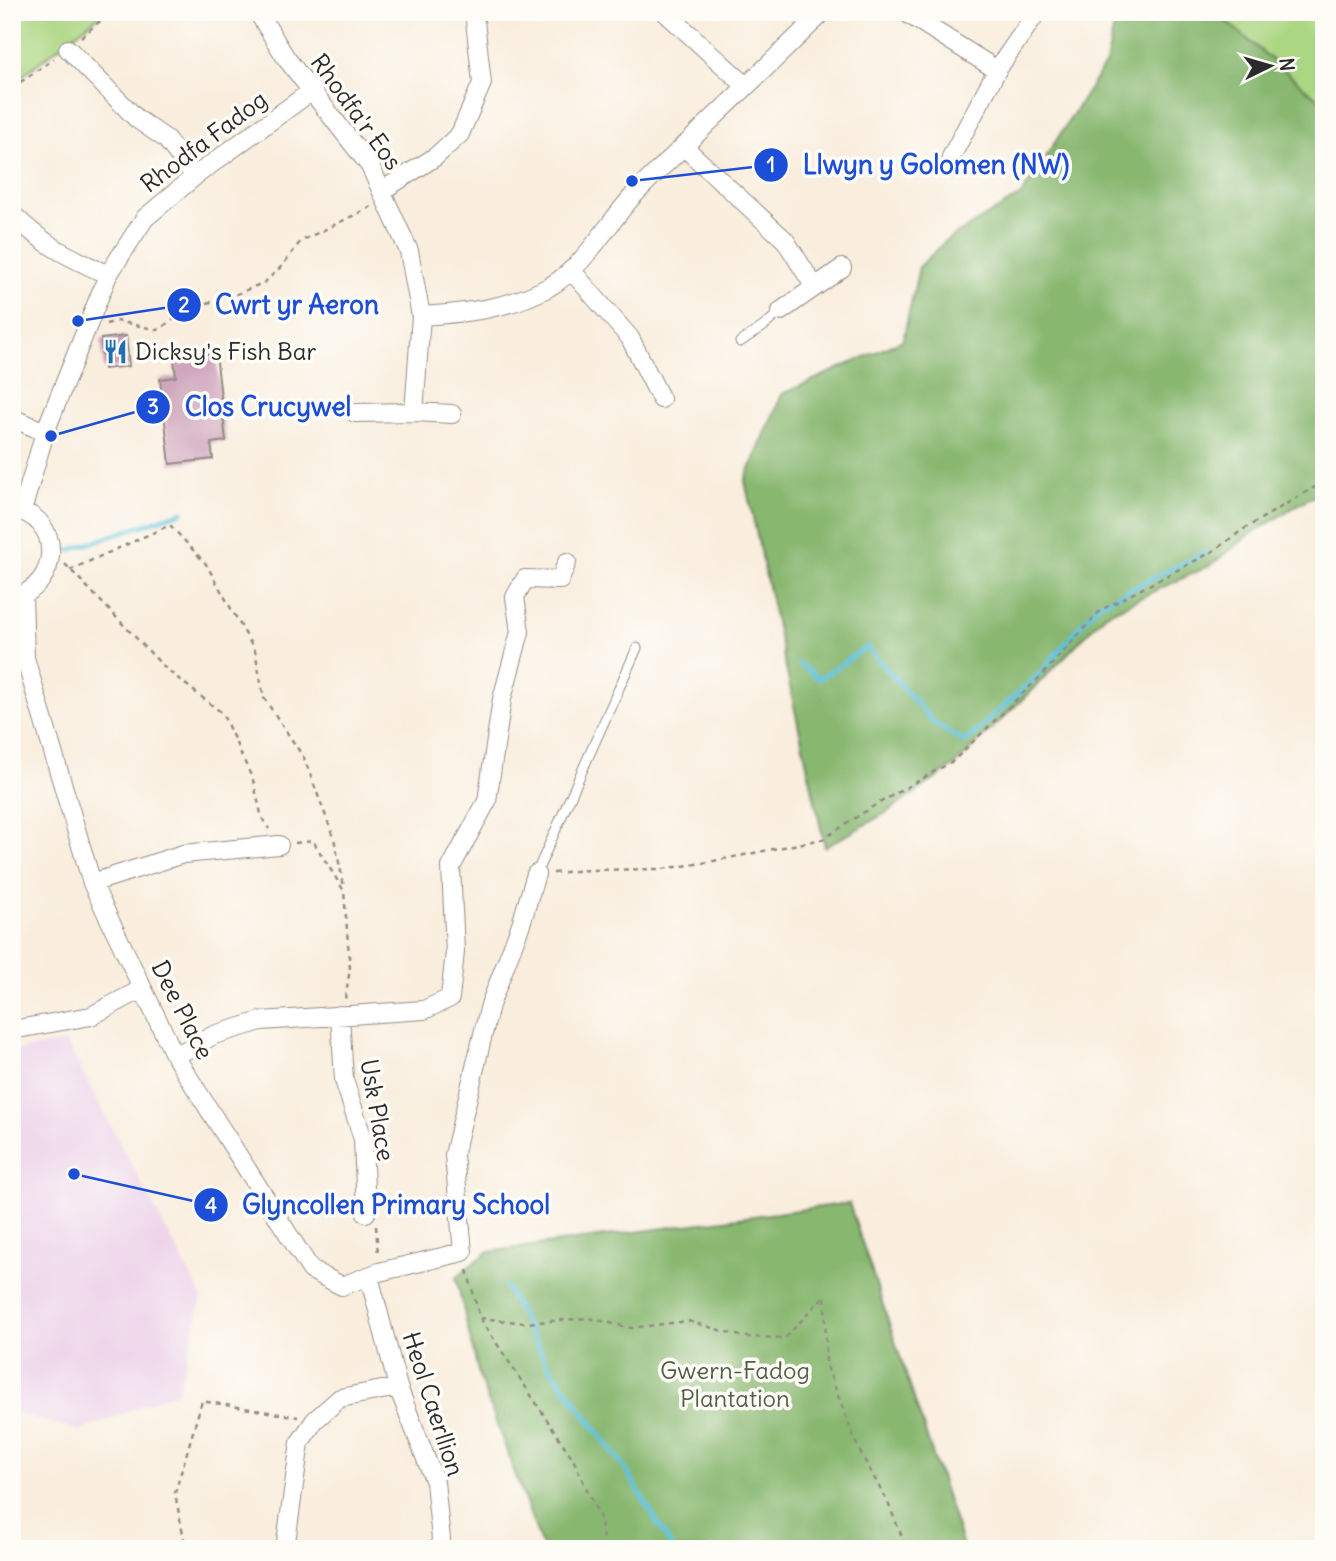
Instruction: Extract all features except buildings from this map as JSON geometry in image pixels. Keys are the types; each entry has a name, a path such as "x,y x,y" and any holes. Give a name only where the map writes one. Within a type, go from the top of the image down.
{"street":[{"name":"Rhodfa'r Eos","path":"258,12 286,58 370,166 409,251 421,316 414,412"},
{"path":"385,195 460,134 482,83 474,12"},
{"path":"665,12 746,86"},
{"path":"421,316 471,313 514,302 551,286 571,270 601,238 630,199 823,12"},
{"path":"905,12 997,70"},
{"path":"951,157 997,70 1037,12"},
{"path":"68,49 136,119 166,139 195,176"},
{"name":"Rhodfa Fadog","path":"50,542 46,531 36,519 17,510 108,275 145,218 195,176 313,90"},
{"path":"683,146 785,240 814,286"},
{"path":"12,214 58,253 108,275"},
{"path":"781,311 842,268"},
{"path":"571,270 630,338 661,399"},
{"path":"355,412 452,414"},
{"path":"12,418 45,432"},
{"path":"18,596 32,590 43,579 51,558 50,542"},
{"path":"175,1056 214,1035 261,1021 425,1010 450,998 454,952 451,867 487,801 502,699 520,632 515,597 525,579 560,580 567,562"},
{"name":"Dee Place","path":"18,596 25,658 92,883 175,1056 311,1270 342,1286 374,1274 463,1252"},
{"path":"92,883 183,854 279,845"},
{"path":"463,1252 454,1155 491,1005 536,874"},
{"path":"12,1030 91,1016 142,989"},
{"name":"Usk Place","path":"340,1015 344,1080 363,1139 366,1213"},
{"name":"Heol Caerllion","path":"374,1274 398,1387 435,1482 442,1549"},
{"path":"285,1549 300,1442 315,1420 340,1398 398,1387"}],"lane":[{"path":"740,342 781,311"},
{"path":"536,874 636,648"}],"path":[{"path":"86,329 117,321 158,330 191,307 230,297 265,282 282,266 301,241 385,195"},
{"path":"536,874 662,869 823,839 872,807 953,761 1044,673 1101,610 1210,553 1313,488 1324,484"},
{"path":"69,570 170,525 206,564 255,651 264,698 304,758 334,838 344,891 350,969 340,1015"},
{"path":"50,542 69,570 166,669 222,713 253,780 262,818 279,845 313,841 344,891"},
{"path":"366,1213 375,1218 374,1274"},
{"path":"463,1252 480,1318 573,1459 601,1520 604,1549"},
{"path":"480,1318 525,1323 589,1318 631,1328 688,1321 744,1337 785,1338 825,1295 826,1364 858,1448 888,1503 907,1549"},
{"path":"179,1549 185,1545 175,1493 202,1401 315,1420"}],"shaded area":[{"path":"66,1042 202,1297 178,1391 80,1431 12,1412 12,1051"}],"green space":[{"path":"12,12 104,12 12,84"},
{"path":"1117,12 1215,12 1324,104 1324,494 1309,498 1248,536 1211,565 1106,614 955,765 886,813 825,847 745,481 782,394 903,340 919,267 947,240 1021,195 1106,63"},
{"path":"1215,12 1324,12 1324,104"},
{"name":"Gwern-Fadog Plantation","path":"849,1203 964,1549 543,1549 479,1376 456,1277 488,1252"}],"waterway":[{"path":"70,550 182,512"},
{"path":"800,664 819,679 867,647 935,724 965,742 1041,672 1098,605 1207,552"},
{"path":"506,1287 546,1362 624,1467 673,1549"}],"place":[{"name":"Llwyn y Golomen (NW)","path":"632,181"},
{"name":"Cwrt yr Aeron","path":"78,321"},
{"name":"Dicksy's Fish Bar","path":"115,352"},
{"name":"Clos Crucywel","path":"51,436"},
{"name":"Glyncollen Primary School","path":"74,1174"}]}
